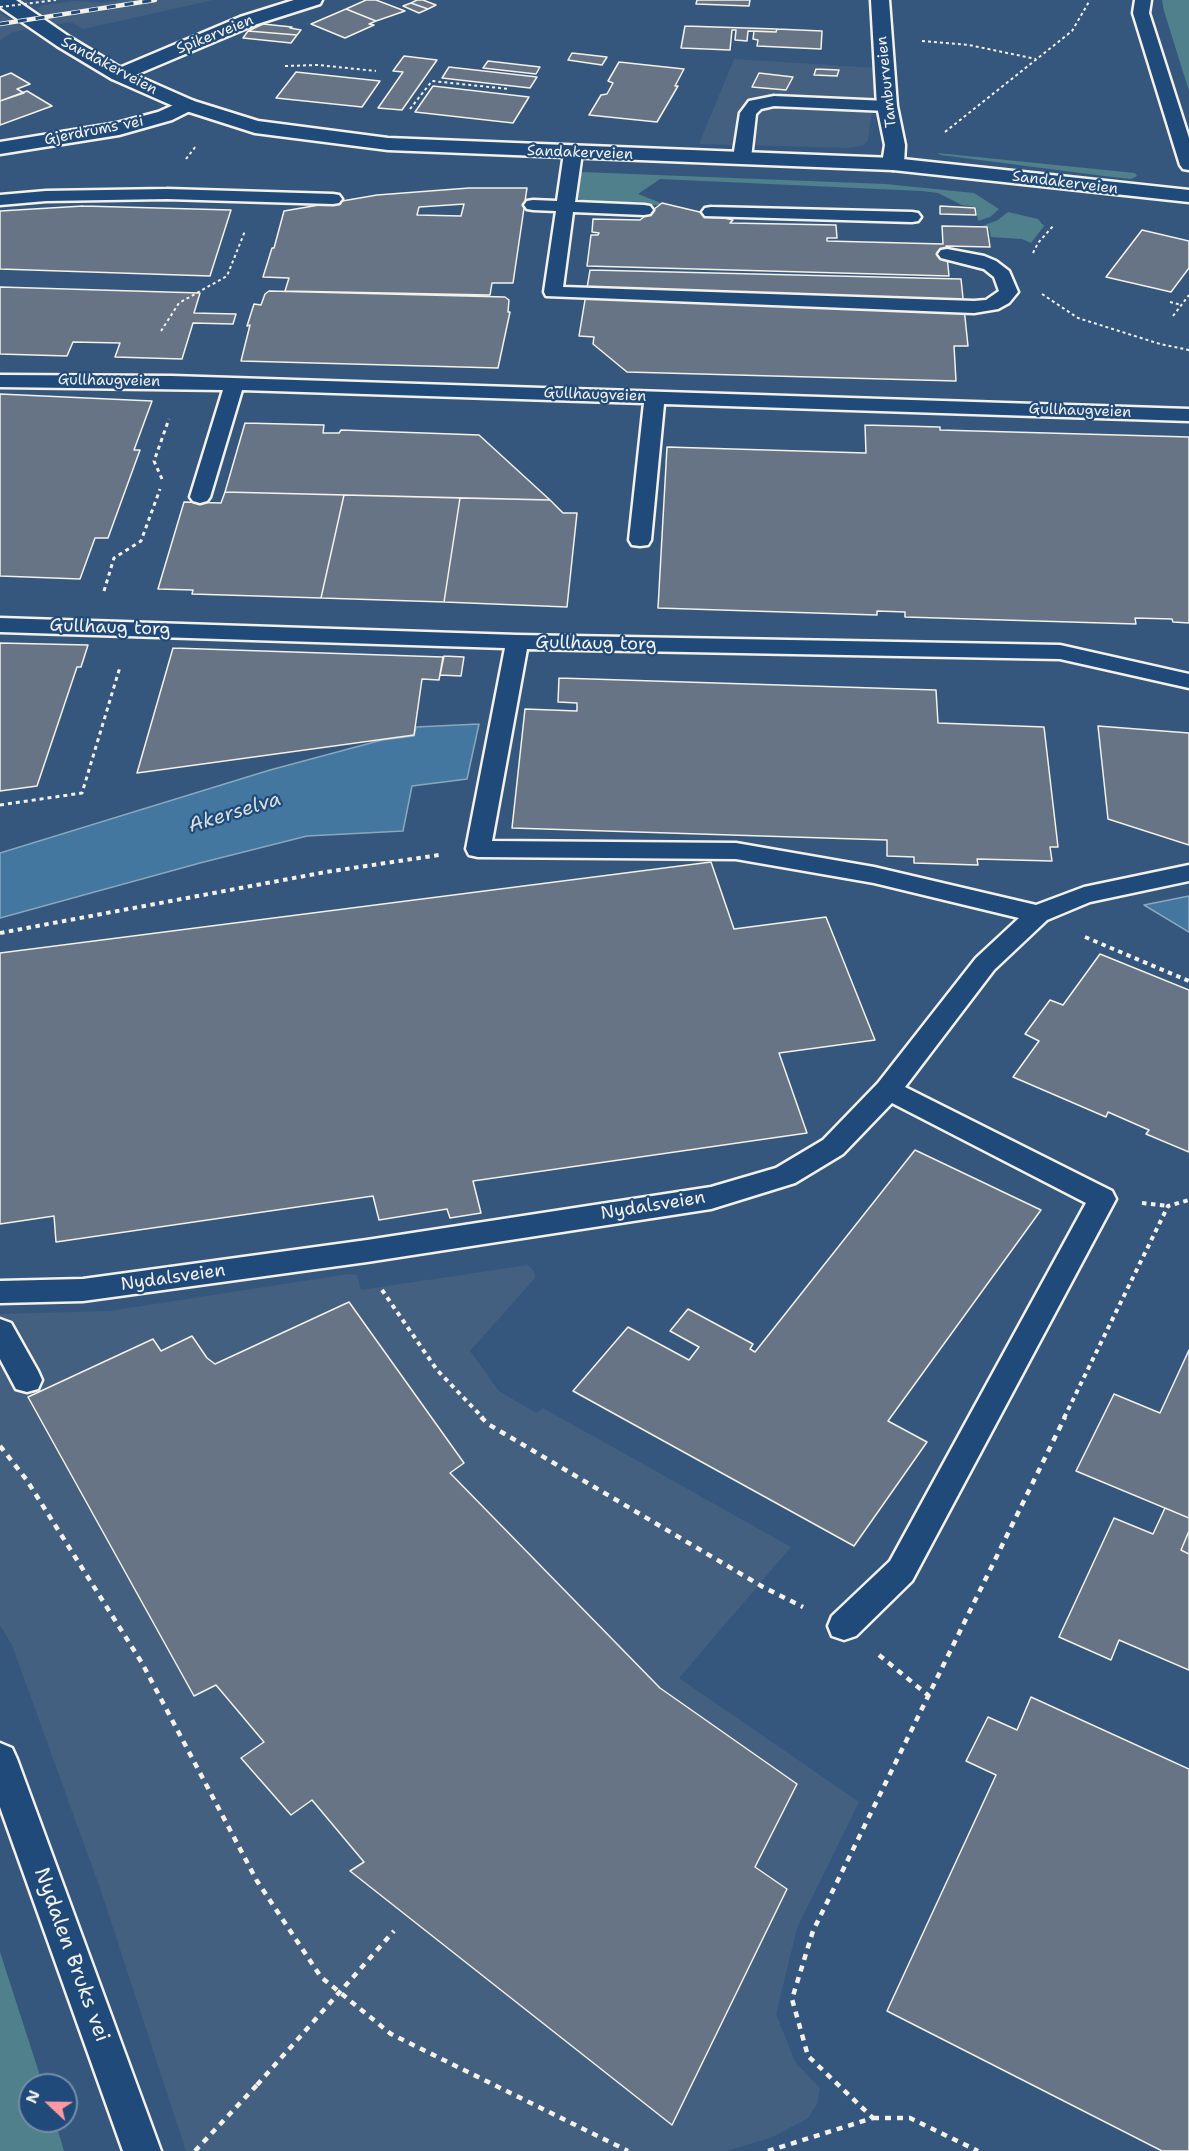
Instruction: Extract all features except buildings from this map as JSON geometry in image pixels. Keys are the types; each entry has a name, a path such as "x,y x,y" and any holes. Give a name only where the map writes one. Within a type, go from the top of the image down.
{"street":[{"name":"Sandakerveien","path":"3,0 64,42 119,75 187,105 255,127 341,140 573,153 893,164 1189,196"},
{"name":"Spikerveien","path":"119,75 247,21 313,0"},
{"name":"Tamburveien","path":"880,0 887,106 895,145 893,164"},
{"name":"Gjerdrums vei","path":"0,148 119,129 165,116 187,105"}],"lane":[{"path":"1143,0 1141,13 1189,165"},
{"path":"742,158 747,113 755,105 774,101 887,106"},
{"path":"573,153 553,292 974,307 991,305 1009,292 1002,275 990,265 978,260 947,254"},
{"path":"0,200 46,196 167,194 333,198"},
{"path":"533,205 644,210"},
{"path":"711,212 912,217"},
{"name":"Gullhaugveien","path":"0,381 234,384 1189,415"},
{"path":"200,497 234,384"},
{"path":"640,540 654,397"},
{"name":"Gullhaug torg","path":"0,625 518,642 1060,652 1189,681"},
{"path":"518,642 478,849 736,851 874,875 1038,914"},
{"name":"Nydalsveien","path":"0,1293 84,1290 367,1251 711,1198 785,1176 833,1147 888,1090 985,964 1038,914 1084,895 1189,873"},
{"path":"844,1626 901,1571 1102,1199 888,1090"},
{"path":"0,1331 27,1380"},
{"name":"Nydalen Bruks vei","path":"0,1759 142,2151"}],"path":[{"path":"0,7 56,0"},
{"path":"939,135 1072,31 1090,0"},
{"path":"882,37 969,45 1037,59"},
{"path":"285,66 304,67 318,64 376,71"},
{"path":"405,117 432,81 509,89"},
{"path":"161,331 179,303 227,276 259,197"},
{"path":"1028,262 1038,243 1054,225"},
{"path":"1041,294 1078,318 1160,344 1189,350"},
{"path":"1173,316 1189,296"},
{"path":"1170,302 1182,304"},
{"path":"103,592 114,558 141,541 163,481 160,468 154,461 169,418"},
{"path":"0,805 82,793 132,629"},
{"path":"0,933 327,872 478,849"},
{"path":"1038,914 1063,928 1189,981"},
{"path":"873,2118 808,2056 792,1999 813,1931 1162,1216 1168,1206 1189,1200"},
{"path":"381,1287 437,1370 488,1424 763,1587"},
{"path":"0,1446 26,1479 142,1663 257,1881 321,1977 391,2034 628,2151"},
{"path":"195,2151 394,1931"},
{"path":"768,2151 873,2118 910,2118 978,2151"}],"shaded area":[{"path":"119,0 213,0 83,29 71,22 13,32 0,40 0,13 8,18 40,13 38,8 43,5 75,1 102,3"},
{"path":"734,59 877,68 868,141 864,145 849,148 699,144"},
{"path":"528,1265 534,1271 535,1278 470,1351 499,1391 536,1413 543,1408 791,1547 679,1678 859,1802 797,1928 776,2014 795,2062 820,2088 817,2104 808,2118 773,2137 727,2151 186,2151 101,1891 12,1645 0,1625 0,1314 110,1311 349,1274 357,1275 361,1290"}],"green space":[{"path":"1162,0 1189,0 1189,91 1164,11"},
{"path":"937,153 1135,173 1137,176 1131,179 1104,176"},
{"path":"581,172 885,184 974,193 999,209 990,217 978,221 976,207 962,205 938,193 660,179 638,194 661,203 660,205 590,204 578,198"},
{"path":"1008,212 1038,219 1044,226 1031,243 1022,239 991,237 989,228 980,227 998,220"},
{"path":"0,1952 39,2073 18,2073 18,2133 59,2133 64,2151 0,2151"}],"water":[{"name":"Akerselva","path":"479,724 467,779 412,786 403,831 307,836 0,918 0,853 270,770 382,740 414,736 416,727"},
{"path":"1189,896 1189,932 1144,905"}],"railway":[{"path":"0,24 155,0"}]}
